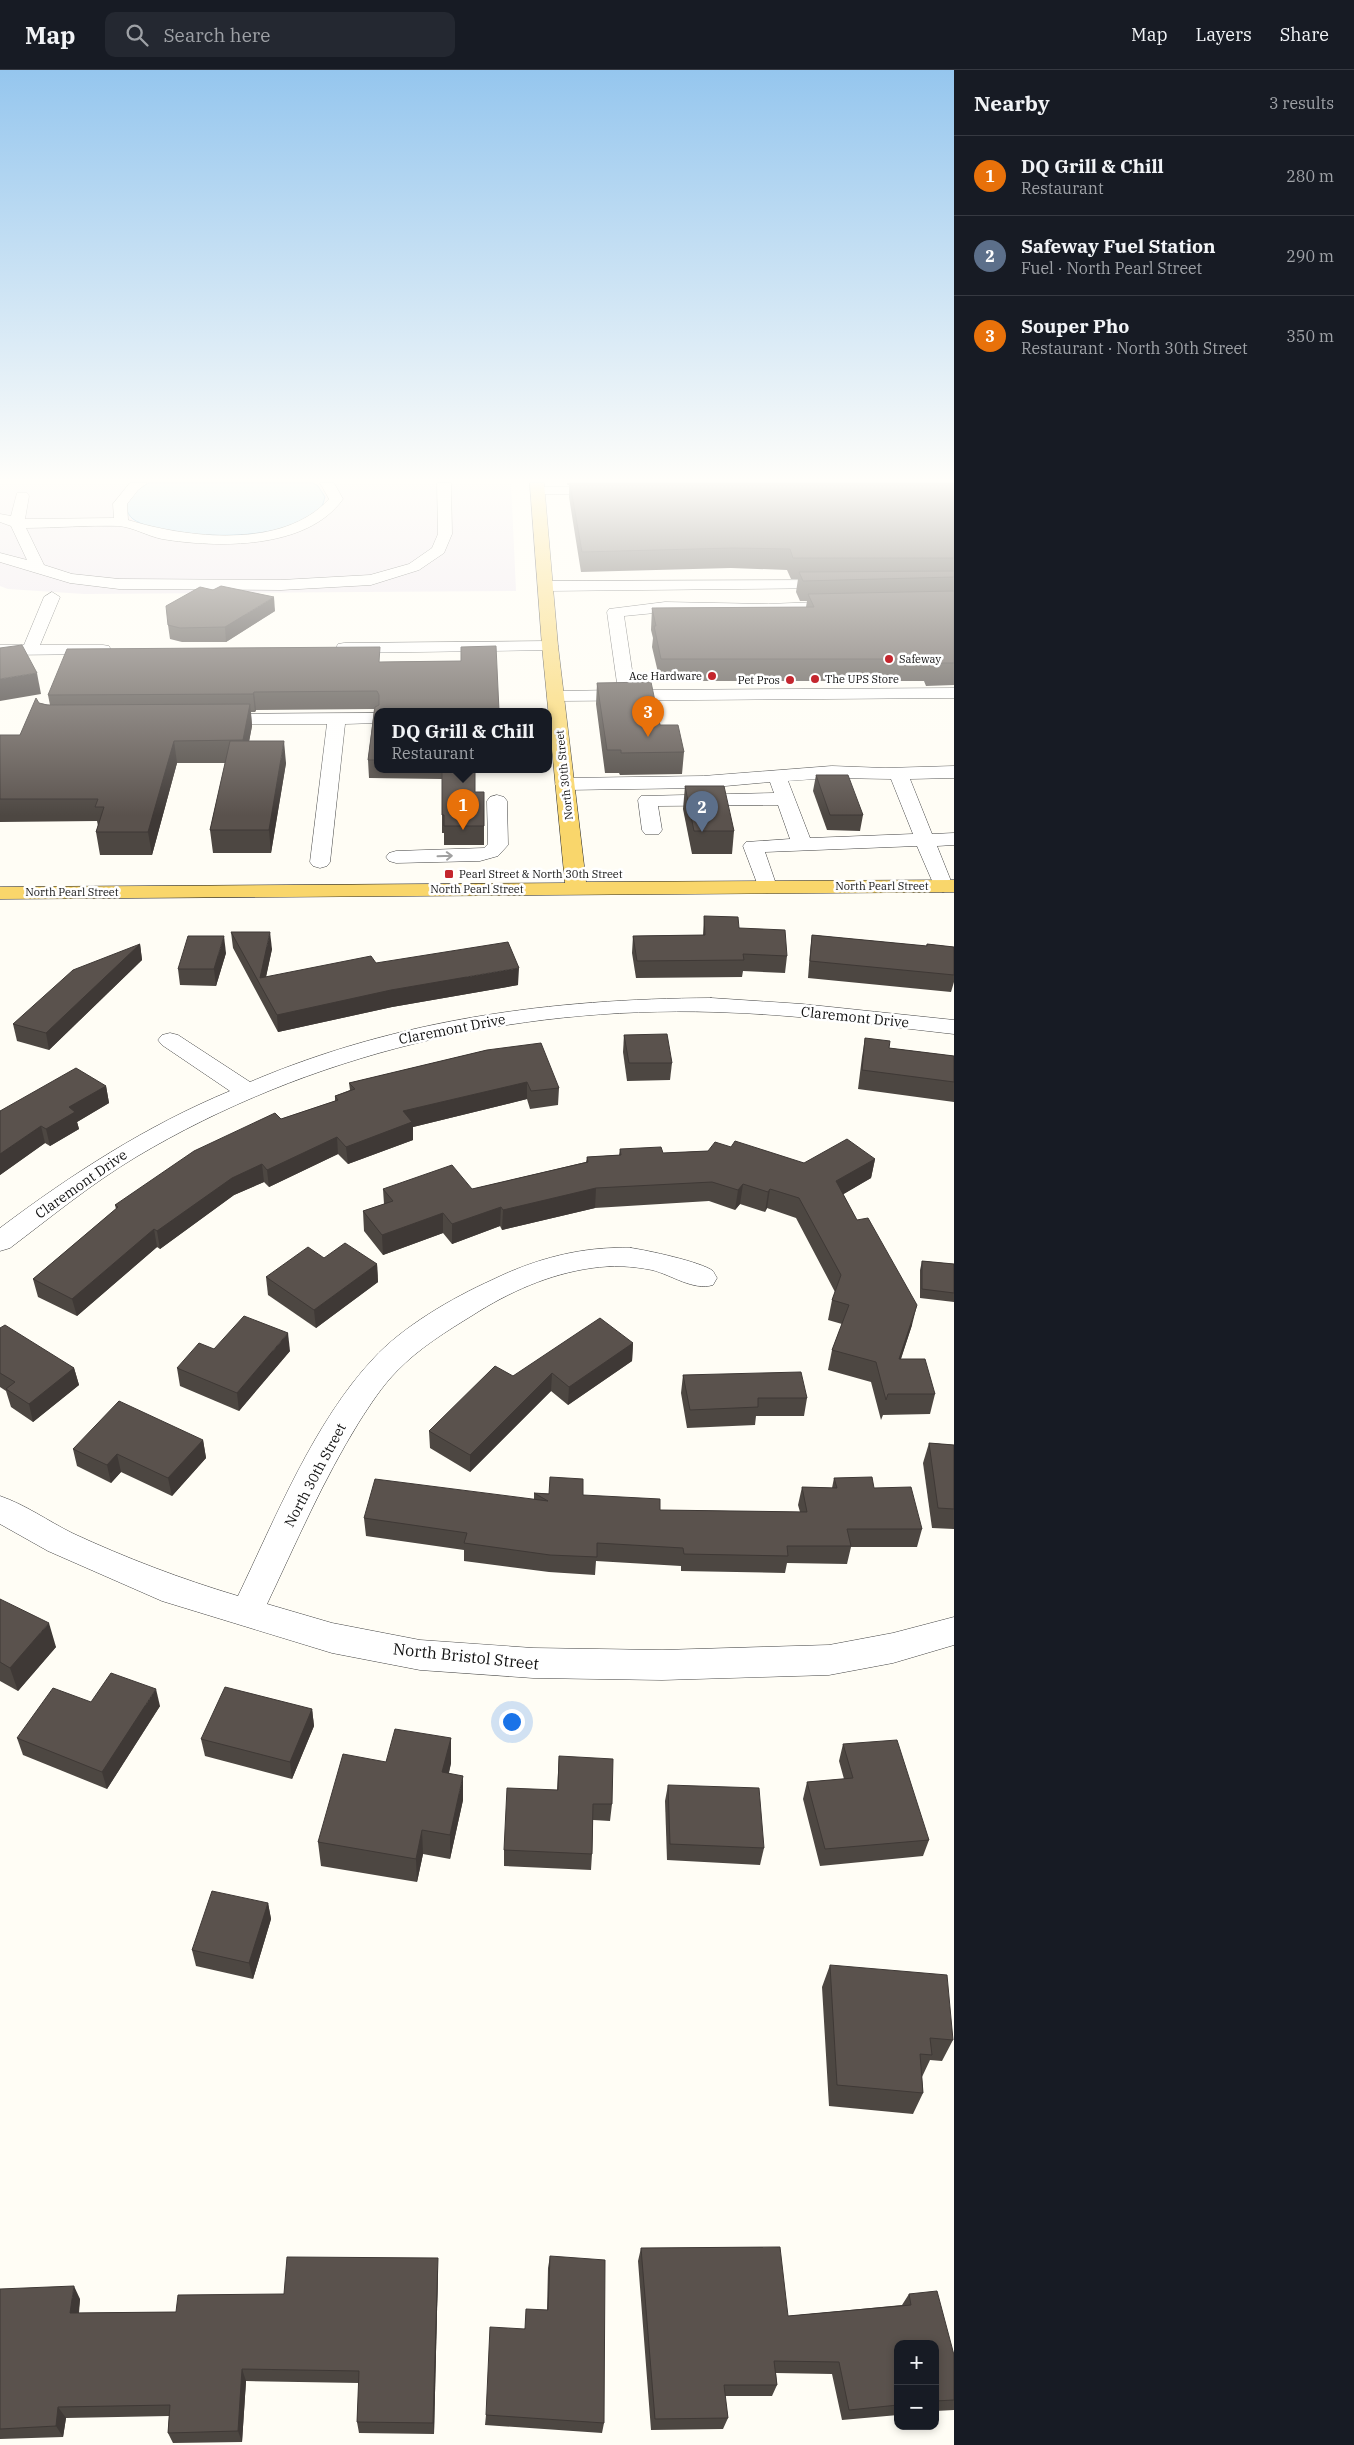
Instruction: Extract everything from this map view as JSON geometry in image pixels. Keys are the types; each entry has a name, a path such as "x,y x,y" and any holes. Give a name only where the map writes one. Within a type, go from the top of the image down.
{"main road":[{"name":"North 30th Street","path":"547,594 556,696 553,717 565,784 576,888"},
{"name":"North Pearl Street","path":"0,893 948,886"}],"street":[{"path":"30,650 52,597"},
{"path":"627,695 615,612 665,607 768,609 859,606"},
{"path":"328,648 550,646"},
{"path":"0,650 116,649"},
{"path":"556,696 954,693"},
{"path":"320,862 337,718"},
{"path":"199,719 374,718"},
{"path":"652,830 648,800 777,778 832,772 898,774 954,772"},
{"path":"898,774 924,840 948,886"},
{"path":"777,778 802,844"},
{"path":"565,784 705,791 784,799"},
{"path":"396,857 480,855 491,852 498,846 497,801"},
{"path":"766,887 753,846 954,839"},
{"name":"Claremont Drive","path":"0,1242 90,1175 144,1142 247,1091 361,1048 412,1036 467,1024 577,1010 636,1006 712,1005 801,1011 954,1027"},
{"path":"170,1040 247,1091"},
{"name":"North 30th Street","path":"247,1612 322,1455 348,1413 378,1371 405,1347 486,1294 516,1280 563,1264 598,1258 630,1258 660,1262 703,1278"},
{"name":"North Bristol Street","path":"0,1509 60,1542 174,1592 332,1638 420,1655 533,1664 662,1665 829,1660 893,1648 954,1631"}],"building":[{"path":"188,594 259,594 274,597 225,627 180,628 168,625 166,606"},
{"path":"808,594 954,594 954,663 930,663 928,659 661,659 652,608 814,607"},
{"path":"22,645 37,673 0,679 0,648"},
{"path":"496,646 499,708 375,708 379,705 377,691 48,695 67,649 380,647 379,662 461,661 461,647"},
{"path":"651,682 660,725 678,725 684,752 621,753 621,750 607,750 597,683"},
{"path":"36,698 39,703 47,705 250,704 243,740 174,741 148,832 96,832 104,807 95,807 98,799 0,799 0,735 20,735"},
{"path":"374,715 374,760 368,760"},
{"path":"230,741 284,741 269,830 210,830"},
{"path":"442,773 475,773 475,792 484,792 484,826 444,826 444,815 442,815"},
{"path":"816,775 848,775 863,815 830,815"},
{"path":"685,786 724,786 734,831 694,831"},
{"path":"704,916 738,917 739,928 785,930 787,956 743,954 744,960 637,961 633,936 705,935"},
{"path":"231,932 270,932 260,978 371,956 376,963 508,942 519,968 391,990 277,1015"},
{"path":"812,935 954,947 954,975 810,961"},
{"path":"188,936 224,936 214,969 178,969"},
{"path":"140,944 46,1033 13,1024 73,970"},
{"path":"667,1034 672,1063 629,1063 624,1035"},
{"path":"865,1038 890,1041 889,1048 954,1056 954,1082 862,1070"},
{"path":"541,1043 559,1088 531,1091 527,1082 403,1111 412,1122 346,1147 337,1137 267,1170 262,1164 232,1178 157,1231 154,1229 72,1299 33,1279 118,1207 115,1205 194,1151 275,1113 281,1119 338,1100 335,1096 355,1089 349,1083 487,1050"},
{"path":"76,1068 106,1086 69,1107 75,1112 46,1129 41,1126 0,1154 0,1111"},
{"path":"847,1139 875,1159 836,1181 857,1220 868,1218 917,1305 899,1359 925,1359 935,1394 888,1394 886,1400 876,1362 832,1350 849,1305 832,1300 841,1275 799,1198 770,1189 768,1192 743,1184 738,1190 712,1182 596,1188 503,1210 501,1207 452,1224 443,1213 382,1235 363,1211 393,1201 383,1189 452,1165 472,1189 588,1162 587,1157 621,1155 620,1149 661,1147 663,1153 708,1151 715,1142 731,1147 735,1141 804,1163"},
{"path":"345,1243 377,1264 314,1310 266,1277 308,1247 324,1258"},
{"path":"922,1261 954,1264 954,1293 922,1289"},
{"path":"244,1316 288,1333 237,1393 177,1368 199,1343 214,1349"},
{"path":"600,1318 633,1343 569,1387 552,1373 470,1455 429,1431 495,1366 513,1376"},
{"path":"5,1325 74,1368 29,1404 6,1389 15,1382 0,1373 0,1328"},
{"path":"801,1372 807,1398 758,1398 758,1407 690,1410 683,1375"},
{"path":"119,1401 203,1440 168,1478 117,1454 107,1465 73,1449"},
{"path":"929,1443 954,1445 954,1509 938,1508"},
{"path":"550,1477 583,1479 583,1495 660,1499 660,1510 807,1512 802,1487 837,1488 834,1478 872,1477 874,1488 911,1487 922,1529 847,1529 851,1546 787,1546 788,1556 684,1554 683,1548 597,1543 597,1557 550,1555 464,1543 467,1533 364,1518 375,1479 548,1501 534,1493 549,1494"},
{"path":"0,1599 49,1623 10,1668 0,1662"},
{"path":"111,1673 156,1689 102,1772 17,1738 53,1688 91,1702"},
{"path":"225,1687 312,1709 290,1762 201,1739"},
{"path":"395,1729 451,1738 442,1772 463,1776 450,1835 422,1830 416,1859 318,1842 343,1754 386,1762"},
{"path":"897,1740 929,1840 825,1849 807,1782 853,1778 843,1744"},
{"path":"559,1756 613,1759 612,1804 593,1804 592,1854 504,1850 507,1788 558,1790"},
{"path":"668,1785 759,1788 764,1848 670,1844"},
{"path":"212,1891 268,1903 249,1963 192,1950"},
{"path":"830,1965 947,1975 953,2040 930,2038 932,2055 920,2054 923,2093 837,2085"},
{"path":"780,2247 788,2316 911,2305 909,2294 937,2291 954,2355 954,2400 939,2401 939,2340 894,2340 894,2405 849,2410 839,2362 774,2361 777,2385 724,2385 728,2418 655,2419 641,2248"},
{"path":"550,2256 605,2260 604,2423 486,2415 490,2327 525,2329 526,2309 548,2310"},
{"path":"287,2257 438,2258 433,2423 357,2422 359,2371 242,2369 238,2431 168,2433 170,2405 58,2407 56,2426 0,2429 0,2289 74,2286 70,2313 176,2312 178,2295 284,2294"}],"place":[{"name":"Safeway","path":"889,659"},
{"name":"Ace Hardware","path":"712,676"},
{"name":"The UPS Store","path":"815,679"},
{"name":"Pet Pros","path":"790,680"},
{"name":"Souper Pho","path":"648,737"},
{"name":"DQ Grill & Chill","path":"463,830"},
{"name":"Safeway Fuel Station","path":"702,832"},
{"name":"Pearl Street & North 30th Street","path":"449,874"}]}
